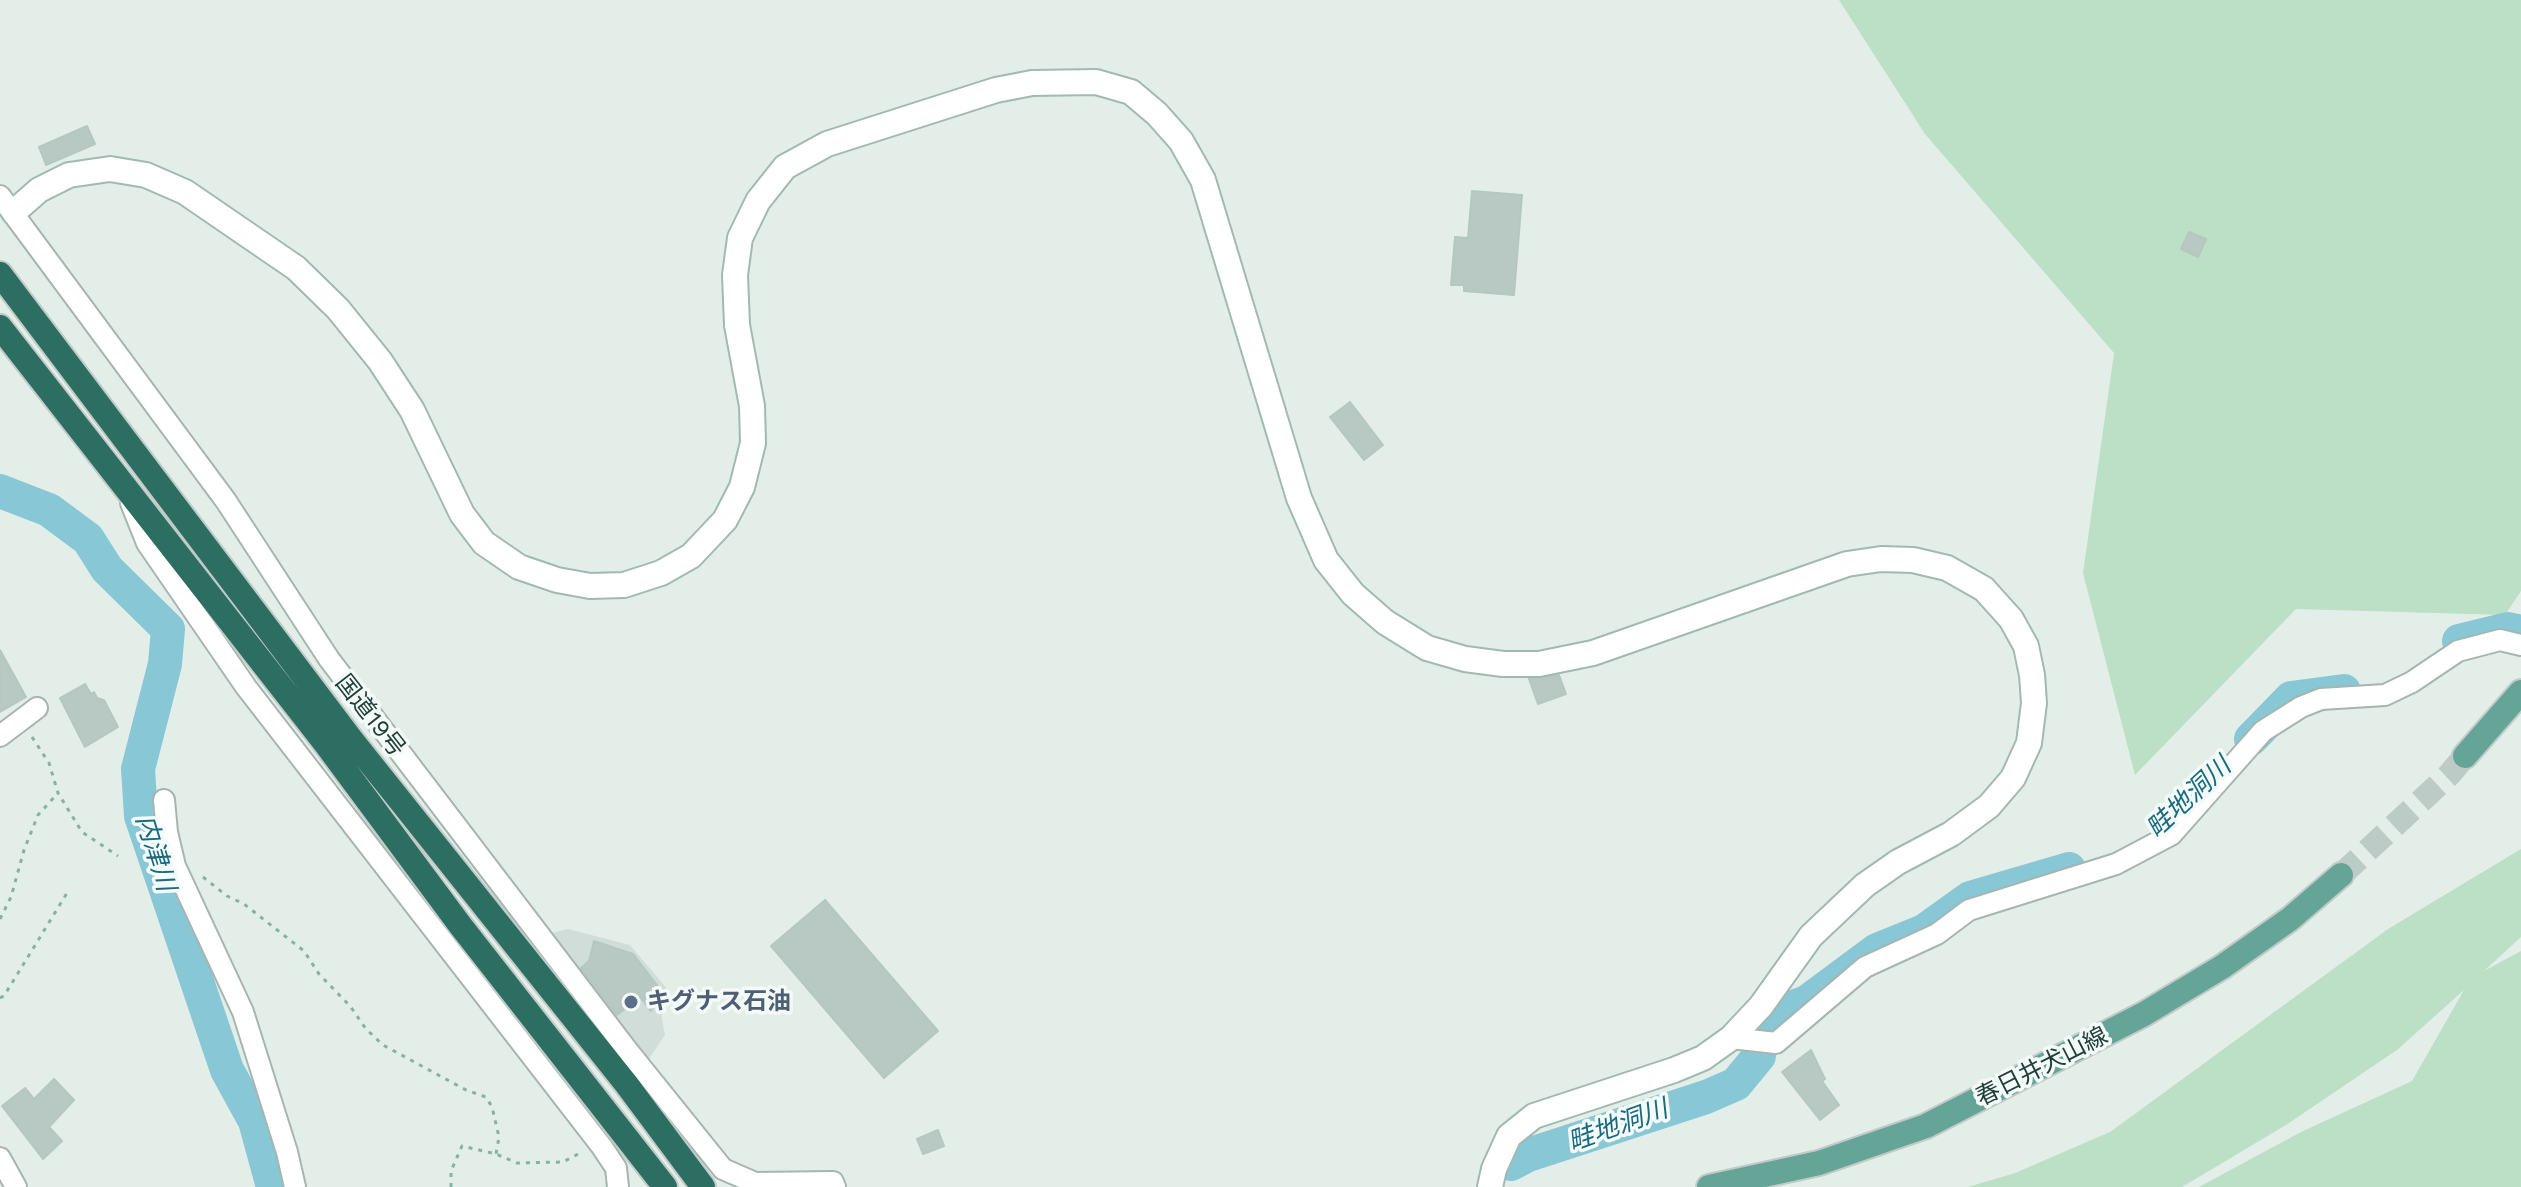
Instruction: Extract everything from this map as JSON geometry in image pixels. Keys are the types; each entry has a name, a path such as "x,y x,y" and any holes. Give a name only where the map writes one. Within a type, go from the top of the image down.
{"highway":[{"name":"国道19号","path":"0,274 351,739 627,1085 703,1187"},
{"path":"0,327 325,743 460,925 665,1187"}],"main road":[{"path":"2465,756 2521,692"},
{"name":"春日井犬山線","path":"1709,1187 1819,1163 1926,1126 2069,1054 2209,975 2290,919 2341,875"}],"street":[{"path":"835,1187 833,1182 755,1183 723,1169 618,1038 329,659 226,501 7,204 69,175 110,169 146,175 185,192 296,268 338,309 380,361 412,410 462,514 484,543 519,567 557,580 590,586 624,585 661,573 691,556 725,520 742,487 753,431 752,406 737,325 735,275 740,238 758,201 785,167 827,144 996,90 1032,83 1096,82 1131,92 1157,114 1181,141 1203,180 1299,498 1326,560 1353,594 1385,622 1427,648 1465,659 1503,664 1539,664 1593,653 1847,564 1881,559 1913,560 1947,568 1984,589 2011,619 2026,646 2032,675 2034,703 2029,743 2013,778 1989,806 1951,834 1898,862 1855,894 1811,936 1761,1006 1731,1038 1703,1058 1674,1070 1534,1116 1509,1136 1494,1169 1490,1187"},
{"path":"122,481 147,543 246,687 602,1147 616,1168 618,1187"},
{"path":"1731,1038 1776,1043 1865,967 1937,934 1969,910 2116,864 2171,835 2263,731 2301,707 2321,699 2385,695 2412,682 2458,651 2500,640 2521,645"},
{"path":"0,736 29,714"},
{"path":"164,800 175,866 243,1012 295,1187"},
{"path":"0,1158 16,1187"}],"path":[{"path":"29,714 58,793 82,832 118,856"},
{"path":"0,919 11,897 38,815 58,793"},
{"path":"175,866 203,877 227,896 244,904 304,951 319,974 383,1045 466,1090 486,1097 492,1107 499,1137 496,1154"},
{"path":"0,998 67,893"},
{"path":"451,1187 451,1171 462,1146 517,1163 547,1164 563,1162 591,1147 602,1147"}],"shaded area":[{"name":"キグナス石油","path":"568,929 630,945 668,990 661,1013 665,1035 646,1063 544,935"}],"green space":[{"path":"1839,0 2521,0 2521,591 2505,615 2296,609 2135,775 2083,573 2114,353 1925,134"},
{"path":"2521,849 2521,937 2484,971 2521,951 2521,1187 2199,1187 2301,1132 2412,1081 2464,990 2397,1050 2286,1125 2182,1187 1968,1187 2015,1173 2110,1132 2388,929"}],"building":[{"path":"87,126 95,144 46,165 39,147"},
{"path":"1472,191 1522,195 1514,295 1464,291 1464,285 1451,285 1455,237 1468,238"},
{"path":"2189,232 2206,239 2198,257 2181,249"},
{"path":"1350,402 1383,445 1364,460 1330,417"},
{"path":"0,650 26,697 0,712"},
{"path":"1559,675 1566,694 1538,704 1529,679"},
{"path":"85,684 91,694 94,692 97,698 104,700 118,727 85,747 60,698"},
{"path":"825,900 938,1031 884,1078 771,946"},
{"path":"594,941 633,954 660,989 651,1011 640,997 617,1015 581,968 589,961"},
{"path":"1811,1050 1825,1079 1822,1081 1839,1105 1820,1120 1782,1072"},
{"path":"54,1079 74,1100 49,1127 62,1141 43,1159 2,1106 25,1088 34,1099"},
{"path":"938,1130 944,1146 923,1154 917,1139"}],"waterway":[{"name":"内津川","path":"0,491 49,510 88,539 107,569 168,629 165,664 138,769 141,816 227,1070 255,1121 273,1187"},
{"name":"畦地洞川","path":"2459,641 2508,629 2521,632"},
{"name":"畦地洞川","path":"2251,739 2291,698 2344,691"},
{"name":"畦地洞川","path":"1775,1027 1785,1010 1807,1002 1877,950 1924,931 1970,898 2069,869"},
{"name":"畦地洞川","path":"1511,1164 1528,1155 1706,1097 1736,1084 1759,1056"},
{"path":"260,1187 266,1160"}],"tunnel":[{"path":"2341,875 2449,775 2465,756"}],"place":[{"name":"キグナス石油","path":"631,1002"}]}
